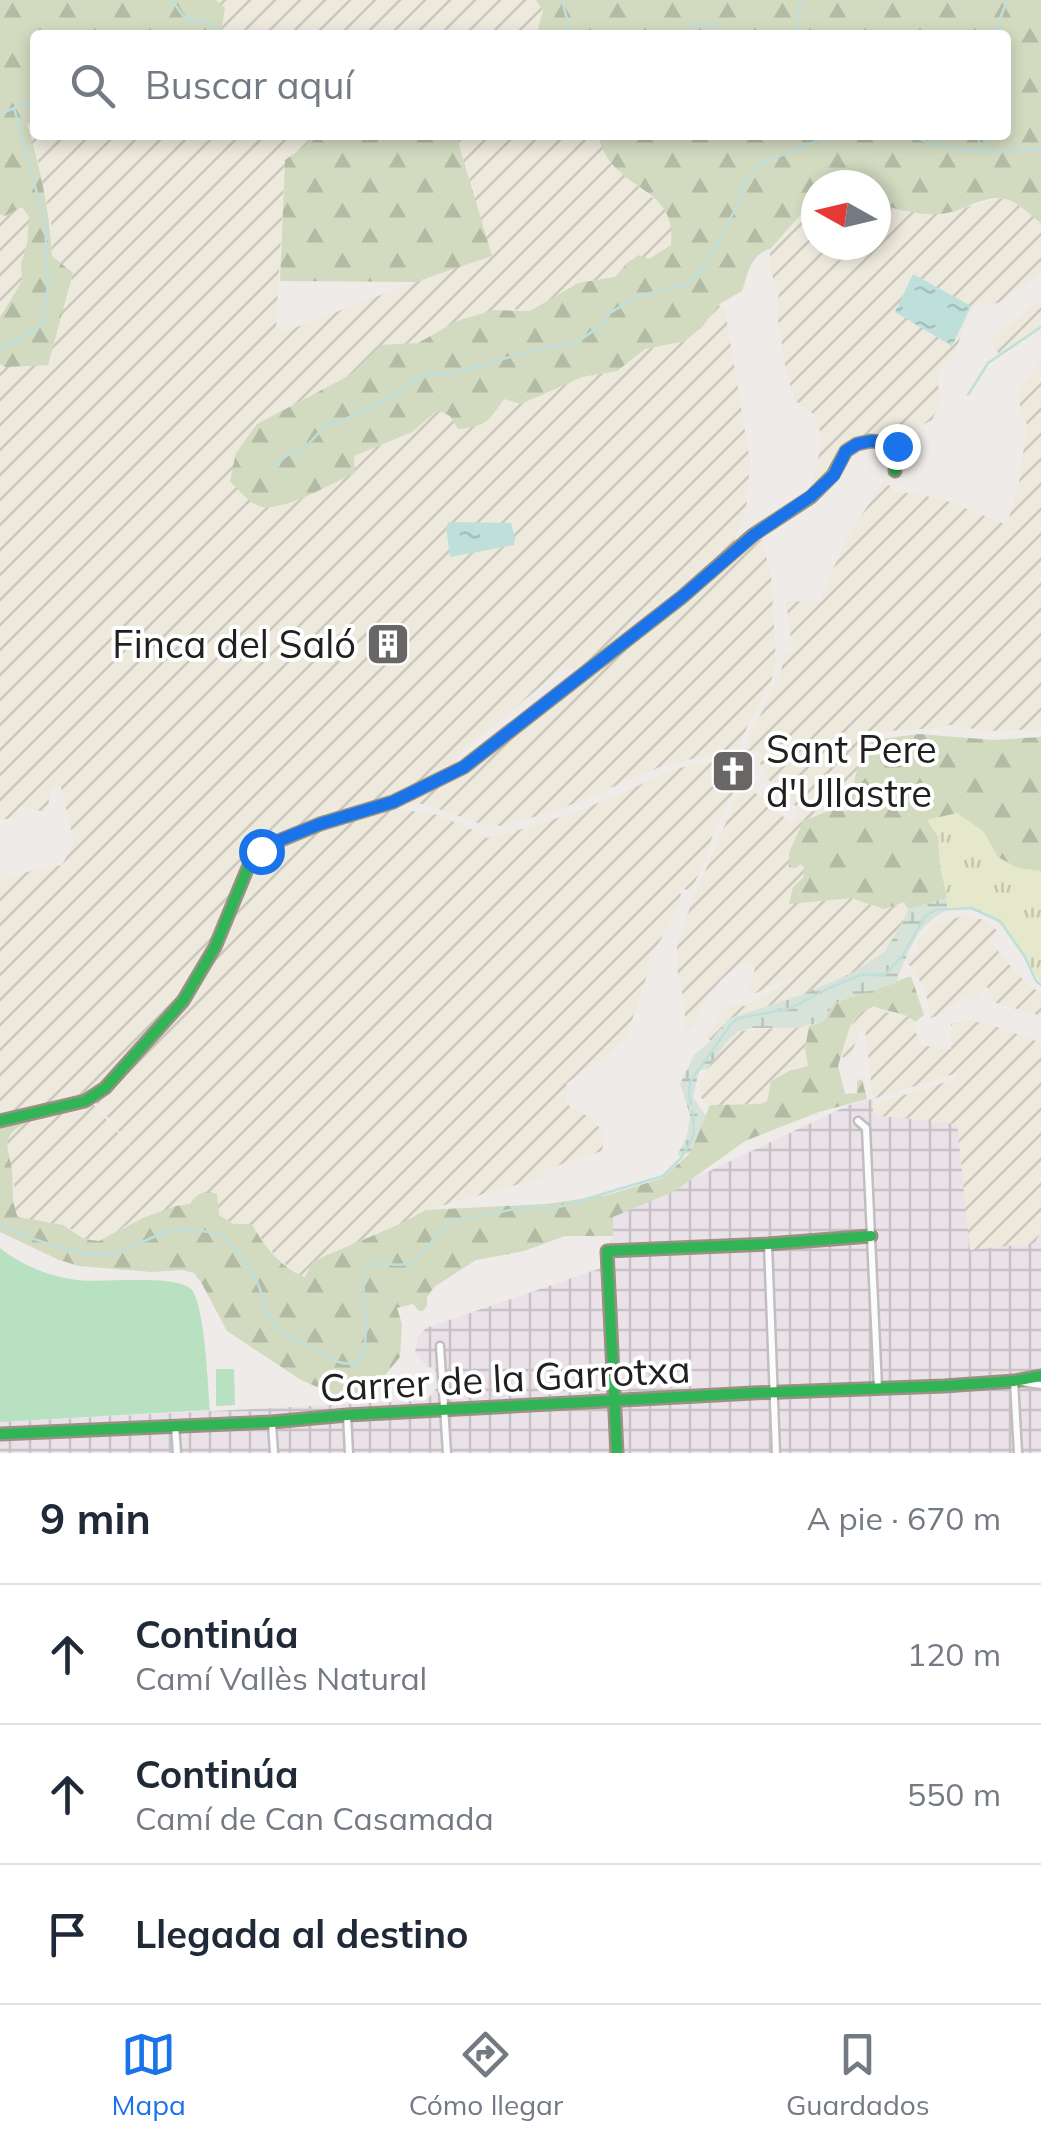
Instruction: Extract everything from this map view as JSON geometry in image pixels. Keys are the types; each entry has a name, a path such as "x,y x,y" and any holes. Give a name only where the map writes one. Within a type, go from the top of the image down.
{"street":[{"path":"0,1121 85,1101 105,1088 182,1001 215,947 250,862 270,844 393,802 455,773 682,597 754,535 811,496 834,475 846,451 857,444 893,443 897,446 895,471"},
{"path":"858,1121 866,1128 878,1388"},
{"path":"617,1453 607,1251 870,1236"},
{"path":"768,1244 776,1453"},
{"path":"440,1346 447,1453"},
{"name":"Carrer de la Garrotxa","path":"0,1434 1014,1381 1041,1376"},
{"path":"1014,1381 1018,1453"},
{"name":"Carrer de la Garrotxa","path":"1014,1381 1041,1385"},
{"path":"346,1415 348,1453"},
{"path":"272,1422 274,1453"},
{"path":"175,1426 177,1453"}],"shaded area":[{"path":"216,0 536,0 544,10 537,30 221,30"},
{"path":"31,140 314,140 285,160 276,327 289,330 491,256 457,140 600,140 611,163 662,206 673,224 671,245 649,259 627,263 615,277 578,283 530,311 511,309 457,321 418,343 381,346 354,373 257,424 293,503 320,488 354,456 412,432 438,410 450,416 490,420 504,399 543,393 582,377 617,371 645,349 686,341 718,305 725,309 750,463 746,510 733,544 580,669 563,668 466,746 452,767 398,794 315,820 257,845 211,945 185,990 102,1084 80,1098 0,1115 0,880 62,865 74,843 61,787 51,787 47,812 20,807 14,819 0,819 0,364 48,364 73,273 52,256 51,223"},
{"path":"998,198 1012,200 1041,223 1041,273 998,303 973,306 954,354 936,373 941,401 932,420 915,429 843,448 825,479 809,492 821,435 815,415 795,401 786,371 777,313 779,291 770,271 770,249 801,215 801,260 891,260 891,208 947,213"},
{"path":"22,207 30,217 21,264 22,281 0,317 0,214 5,216"},
{"path":"1041,299 1041,327 999,354 989,341"},
{"path":"1041,361 1041,729 987,731 950,725 874,732 874,740 861,753 847,812 836,808 803,821 789,853 789,867 802,864 805,869 789,903 851,898 884,909 905,902 905,918 885,951 854,972 801,995 728,1019 711,1041 706,1037 722,1010 733,1004 745,1006 793,980 792,976 756,993 748,992 755,969 751,964 740,963 702,1005 692,1030 685,1027 677,946 733,806 745,790 768,802 791,824 800,809 767,778 759,751 743,751 781,673 784,654 793,652 786,602 822,600 846,540 884,480 895,491 942,499 1007,525 1019,484 1027,424 1020,413 1020,389"},
{"path":"758,539 762,540 771,576 776,662 770,685 736,753 662,766 561,809 502,826 481,824 428,805 403,801 464,773 487,757 695,594"},
{"path":"727,759 729,779 739,778 736,787 691,890 678,889 679,903 647,963 649,969 624,1039 567,1083 566,1102 599,1127 604,1139 602,1151 544,1170 541,1178 426,1210 314,1262 305,1277 294,1273 269,1249 253,1227 233,1224 219,1215 217,1205 176,1206 99,1241 84,1239 71,1229 18,1217 8,1137 35,1118 93,1104 140,1158 95,1101 187,1002 253,866 265,851 385,807 438,815 486,838 577,812 679,768"},
{"path":"965,915 984,920 998,931 989,940 1016,973 1041,992 1041,1016 993,1002 993,994 986,986 972,1001 965,996 930,1018 926,990 906,960 919,948 916,941 933,926"},
{"path":"874,1006 911,1017 921,1044 938,1049 951,1049 951,1024 964,1020 990,1024 1004,1034 1012,1032 1041,1043 1041,1230 1035,1243 970,1250 957,1124 874,1115 872,1105 959,1078 954,1074 873,1099 865,1029 859,1032 850,1059 842,1057 858,1014"},
{"path":"809,1026 805,1049 808,1066 779,1076 768,1091 767,1101 710,1105 700,1097 700,1085 708,1068 739,1031"},
{"path":"873,1099 874,1115 957,1124 1035,1243 1041,1230 1041,1453 0,1453 0,1422 427,1400 436,1389 435,1369 426,1366 415,1352 418,1337 426,1328 601,1268 613,1236 612,1217 849,1105"}],"green space":[{"path":"0,0 216,0 225,8 221,30 30,30 27,124 44,189 52,256 73,273 48,365 0,364 0,317 22,281 29,217 22,207 5,216 0,214"},
{"path":"536,0 1041,0 1041,223 1017,204 1001,198 947,213 891,207 891,170 801,170 801,215 770,249 754,260 742,291 718,305 703,326 685,341 645,349 617,371 582,377 521,404 504,399 490,418 475,427 458,429 450,416 438,410 412,432 354,456 355,473 293,501 268,507 255,504 230,481 236,453 257,424 354,373 381,345 418,343 457,321 494,310 530,311 578,283 615,277 639,255 649,259 671,245 668,216 662,206 612,164 599,140 1011,140 1011,30 538,29 543,11"},
{"path":"314,140 457,140 492,256 415,282 280,281 285,160"},
{"path":"919,734 993,740 1041,737 1041,871 1018,868 998,857 983,831 957,813 927,820 938,837 947,898 908,909 904,902 884,909 851,898 789,904 793,887 803,878 805,869 801,864 789,867 789,853 803,821 836,808 847,812 861,753 874,740"},
{"path":"957,813 983,831 999,857 1018,868 1041,871 1041,984 1015,942 994,920 981,912 947,909 938,837 926,820"},
{"path":"947,898 947,909 918,935 896,983 834,1003 823,1022 796,1028 752,1028 739,1031 727,1041 708,1068 699,1071 693,1097 706,1116 690,1153 677,1156 687,1135 690,1115 680,1084 694,1055 728,1019 801,995 854,972 885,951 908,909"},
{"path":"911,976 924,1015 915,1022 874,1006 858,1014 850,1026 838,1066 845,1094 857,1093 857,1081 862,1079 867,1099 819,1112 745,1141 675,1191 613,1217 613,1236 565,1236 524,1251 476,1260 434,1287 423,1311 413,1304 397,1308 402,1324 400,1357 381,1380 359,1393 338,1396 301,1380 227,1331 194,1273 79,1266 0,1232 0,1124 35,1118 13,1131 7,1143 18,1217 63,1225 84,1239 99,1241 143,1218 190,1204 201,1193 217,1194 219,1215 233,1224 252,1224 274,1255 305,1277 313,1262 426,1210 546,1204 608,1195 663,1178 690,1153 710,1105 767,1101 771,1081 808,1066 805,1049 809,1026 823,1022 834,1003"},
{"path":"0,1248 26,1265 67,1278 155,1280 191,1289 203,1328 210,1410 0,1422"},
{"path":"216,1369 234,1369 235,1405 216,1406"}],"water":[{"path":"913,274 971,306 952,346 895,312"},
{"path":"449,522 511,523 514,545 450,557 446,527"}],"waterway":[{"path":"172,0 184,17 209,23 217,30"},
{"path":"562,0 570,30"},
{"path":"797,30 802,0"},
{"path":"996,30 1007,0"},
{"path":"690,30 695,24 704,23 720,30"},
{"path":"0,114 30,101"},
{"path":"0,350 43,322 48,287 45,223 14,108"},
{"path":"271,468 290,453 300,453 327,424 394,396 414,380 579,341 603,324 610,313 638,296 687,284 702,271 754,170 819,140"},
{"path":"922,140 993,151 1041,148"},
{"path":"979,140 980,148"},
{"path":"968,395 988,363 1041,327"},
{"path":"691,1104 690,1082 731,1024 739,1018 789,1009 861,975 885,975 903,955 925,916 936,910 971,908 1000,921 1041,985"},
{"path":"0,1223 53,1245 98,1254 124,1250 170,1231 219,1234 234,1246 251,1272 279,1330 336,1361 350,1363 361,1357 366,1335 365,1269 378,1264 412,1262 451,1222 530,1206 549,1210 663,1176 691,1141 693,1111"}],"traffic: fast":[{"path":"0,1121 85,1101 105,1088 183,1001 215,947 257,854 271,844 320,824 393,802 464,767 682,597 753,535 811,497 833,475 846,451 857,444 893,443 897,446 895,471"},
{"path":"617,1453 607,1251 871,1236"},
{"path":"0,1434 944,1386 1041,1376"}],"place":[{"name":"Finca del Saló","path":"388,644"},
{"name":"Sant Pere d'Ullastre","path":"733,771"}],"route":[{"path":"261,851 320,824 393,802 455,773 682,597 754,535 811,496 834,475 846,451 871,441 897,446"}]}
